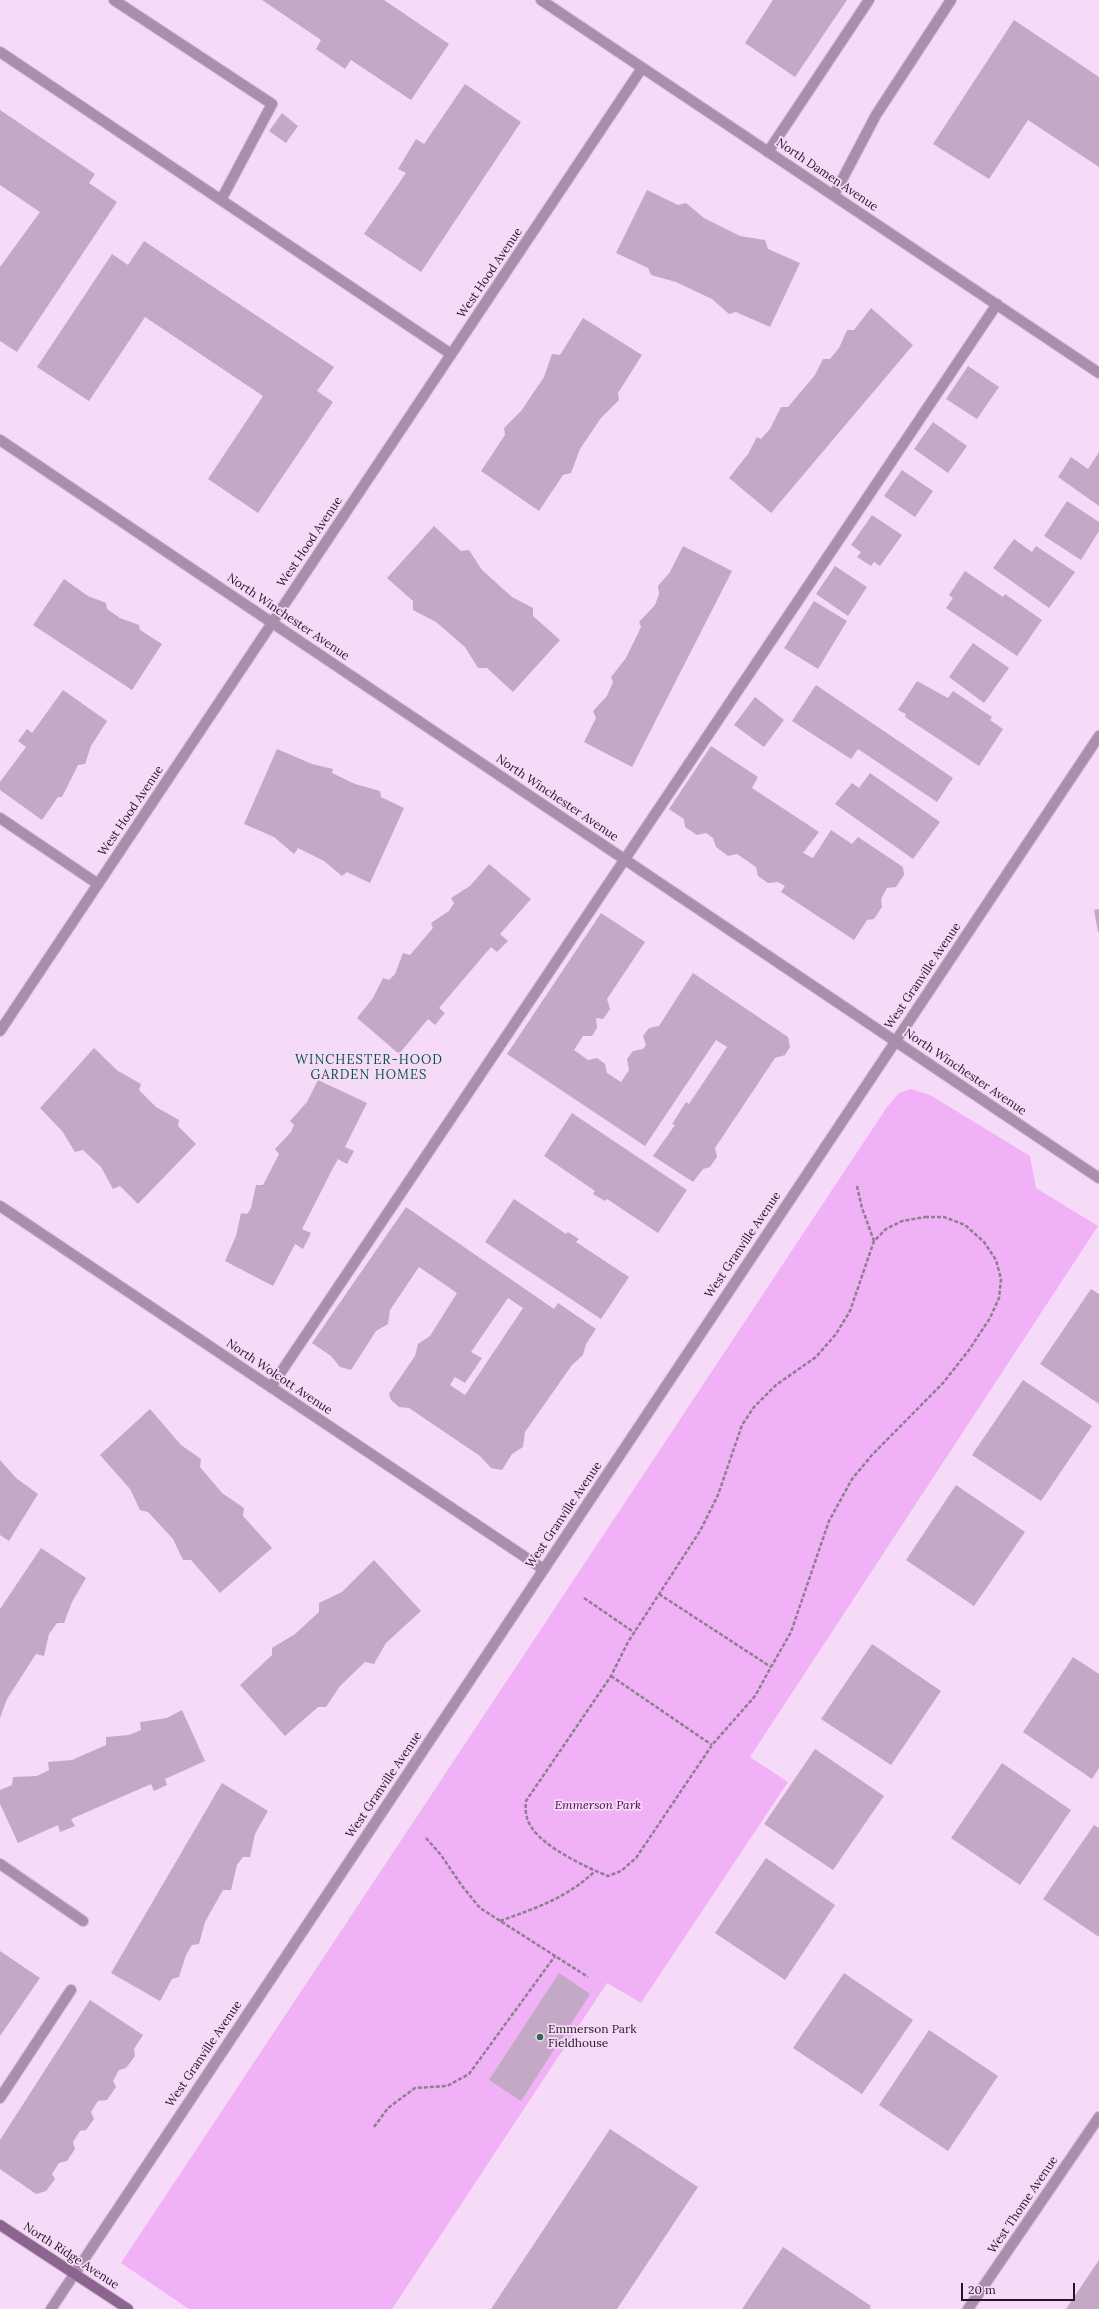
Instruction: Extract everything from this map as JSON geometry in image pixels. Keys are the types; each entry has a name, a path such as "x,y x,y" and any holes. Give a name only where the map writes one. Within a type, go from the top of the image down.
{"main road":[{"name":"North Ridge Avenue","path":"0,2225 128,2309"}],"street":[{"path":"114,0 272,104 221,200"},
{"name":"North Damen Avenue","path":"541,0 1099,373"},
{"path":"768,152 869,0"},
{"path":"834,196 876,115 951,0"},
{"path":"0,52 451,354"},
{"name":"West Hood Avenue","path":"0,1031 642,68"},
{"path":"271,1387 997,304"},
{"name":"North Winchester Avenue","path":"0,440 1099,1178"},
{"name":"West Granville Avenue","path":"51,2309 1099,736"},
{"path":"0,818 98,884"},
{"name":"North Wolcott Avenue","path":"0,1206 543,1569"},
{"path":"0,1864 83,1921"},
{"path":"0,2098 71,1990"},
{"name":"West Thome Avenue","path":"968,2309 1099,2117"}],"path":[{"path":"857,1186 862,1208 874,1241"},
{"path":"944,1216 965,1225 984,1242 996,1260 1001,1279 999,1298 982,1331 947,1377 872,1454 852,1479 829,1521 792,1632 754,1696 712,1745 636,1858 621,1871 608,1876 595,1871 543,1841 532,1828 525,1813 526,1802 611,1676 634,1633 704,1524 718,1495 742,1425 754,1407 776,1385 816,1357 836,1334 850,1311 874,1241 886,1228 902,1221 925,1217 944,1216"},
{"path":"659,1594 772,1667"},
{"path":"584,1598 634,1633"},
{"path":"611,1676 712,1745"},
{"path":"426,1838 441,1854 462,1886 480,1908 588,1977"},
{"path":"499,1921 553,1901 585,1880 595,1871"},
{"path":"374,2127 388,2108 415,2088 447,2086 469,2074 555,1956"}],"green space":[{"name":"Emmerson Park","path":"911,1089 930,1095 1030,1156 1036,1188 1098,1226 750,1757 788,1782 641,2003 607,1983 392,2309 189,2309 121,2263 887,1107 899,1093"}],"building":[{"path":"262,0 384,0 449,44 411,100 351,60 345,69 316,49 321,40"},
{"path":"773,0 847,0 795,77 745,43"},
{"path":"1014,20 1099,77 1099,167 1028,120 989,179 933,144"},
{"path":"465,84 521,122 421,272 364,234 406,173 398,169 416,139 424,144"},
{"path":"0,110 95,174 89,183 117,202 17,352 0,341 0,267 40,212 0,185"},
{"path":"282,113 298,126 286,143 269,131"},
{"path":"647,190 678,205 686,203 704,218 740,236 765,240 768,249 800,263 770,327 736,312 729,314 712,299 676,282 651,275 648,268 616,253"},
{"path":"144,241 334,367 317,391 333,402 258,513 208,479 263,396 145,317 89,401 37,367 112,254 128,265"},
{"path":"871,308 913,345 771,513 729,478 748,454 757,437 761,439 770,429 781,407 788,407 815,375 823,359 830,359 839,348 847,330 854,330"},
{"path":"583,318 642,355 618,393 619,400 601,418 580,449 571,473 563,475 539,511 481,471 505,435 504,428 521,411 544,377 552,354 560,355"},
{"path":"968,366 999,387 977,419 946,399"},
{"path":"933,422 967,446 948,473 914,449"},
{"path":"1099,452 1099,506 1058,477 1071,457 1088,469"},
{"path":"902,470 933,491 915,517 884,496"},
{"path":"1067,501 1099,522 1099,531 1081,560 1044,536"},
{"path":"872,515 902,535 880,566 874,562 871,566 857,557 861,552 851,545"},
{"path":"434,526 461,551 469,550 482,570 512,597 533,608 533,616 560,640 513,692 487,668 478,668 465,647 436,622 413,610 413,601 387,578"},
{"path":"1014,539 1032,552 1036,546 1075,572 1049,608 993,568"},
{"path":"683,546 732,571 632,767 584,742 596,718 593,711 607,696 613,682 611,677 626,658 641,627 639,622 655,605 659,594 658,586 670,572"},
{"path":"835,566 867,587 848,616 816,594"},
{"path":"965,571 1003,597 1005,594 1042,620 1017,656 946,608 953,598 949,595"},
{"path":"64,579 88,596 106,603 107,609 120,618 139,625 140,630 162,644 132,690 33,625"},
{"path":"814,601 847,621 818,669 784,648"},
{"path":"973,643 1009,668 984,703 949,677"},
{"path":"917,681 948,698 953,691 992,717 990,720 1003,729 979,766 905,717 906,714 898,710"},
{"path":"816,685 953,778 937,802 858,749 851,759 792,721"},
{"path":"63,690 107,721 91,746 85,764 78,765 62,797 58,797 42,820 0,790 0,782 26,747 18,741 27,729 32,733"},
{"path":"755,697 784,720 764,747 734,725"},
{"path":"711,746 758,777 752,788 819,832 803,853 813,858 831,830 852,844 858,837 903,867 904,875 896,887 887,888 881,899 882,907 874,919 867,920 854,940 781,892 785,886 778,882 768,883 758,876 756,867 737,854 728,856 716,847 713,838 706,833 697,835 685,827 684,819 669,809"},
{"path":"277,749 312,764 333,769 332,773 355,784 380,791 381,797 404,808 370,883 347,872 342,876 324,861 298,848 294,854 274,837 244,824"},
{"path":"870,773 940,822 913,859 835,804 852,783 859,788"},
{"path":"489,864 531,899 500,934 508,941 497,952 491,947 439,1008 445,1013 435,1025 428,1019 399,1054 357,1018 373,998 383,978 389,980 395,974 403,953 410,955 433,928 431,923 449,911 454,903 451,898 470,886"},
{"path":"1099,909 1099,932 1098,932 1094,910"},
{"path":"601,913 645,942 607,999 610,1009 603,1019 596,1018 597,1028 592,1036 583,1036 574,1050 588,1060 597,1058 605,1064 607,1073 621,1082 629,1070 627,1059 633,1051 643,1049 646,1045 643,1036 649,1028 659,1026 693,973 788,1037 790,1047 785,1055 775,1058 715,1148 717,1157 710,1167 703,1169 693,1182 653,1156 675,1125 672,1124 686,1102 689,1104 727,1047 716,1040 645,1146 507,1054"},
{"path":"94,1048 118,1071 141,1084 139,1090 156,1107 179,1120 178,1126 196,1144 138,1204 120,1186 113,1189 101,1167 83,1150 75,1152 62,1131 40,1108"},
{"path":"318,1080 367,1103 345,1147 354,1151 347,1164 338,1159 302,1229 311,1233 303,1249 295,1244 273,1286 225,1261 236,1236 241,1213 247,1214 251,1208 256,1185 263,1185 279,1154 275,1149 291,1132 294,1125 290,1121 307,1102"},
{"path":"572,1113 687,1190 658,1233 607,1199 605,1201 593,1194 595,1191 544,1156"},
{"path":"514,1199 566,1234 568,1232 579,1239 576,1242 629,1277 601,1319 485,1242"},
{"path":"406,1207 554,1309 558,1303 596,1329 586,1344 583,1355 572,1365 525,1432 523,1447 512,1454 502,1470 491,1468 480,1456 409,1408 399,1407 391,1400 389,1394 415,1356 418,1344 430,1336 457,1293 419,1267 390,1310 388,1324 376,1331 351,1370 340,1367 331,1356 312,1343","holes":["508,1298 523,1308 465,1395 450,1385 455,1377 465,1383 482,1358 471,1352"]},
{"path":"1091,1289 1099,1294 1099,1404 1040,1364"},
{"path":"1023,1380 1092,1426 1041,1501 972,1455"},
{"path":"150,1409 181,1445 201,1459 200,1467 222,1493 244,1508 243,1516 272,1548 220,1593 191,1560 183,1560 173,1539 148,1512 140,1510 130,1489 100,1455"},
{"path":"0,1460 16,1478 38,1494 9,1541 0,1535"},
{"path":"956,1485 1025,1532 974,1606 906,1560"},
{"path":"41,1548 86,1578 72,1602 64,1623 57,1623 49,1634 44,1656 36,1654 7,1699 0,1718 0,1609"},
{"path":"374,1560 421,1611 386,1643 374,1664 365,1662 340,1686 326,1707 318,1707 285,1736 240,1685 272,1655 272,1648 295,1634 319,1612 319,1603 342,1592"},
{"path":"872,1644 941,1691 891,1765 821,1719"},
{"path":"1073,1657 1099,1674 1099,1768 1092,1779 1023,1732"},
{"path":"182,1710 205,1761 165,1779 167,1785 154,1791 151,1784 71,1819 75,1826 60,1832 58,1825 18,1843 0,1804 0,1790 12,1785 13,1777 37,1776 49,1770 48,1762 72,1760 106,1745 106,1737 129,1735 141,1730 140,1722 167,1718"},
{"path":"815,1749 884,1796 833,1870 764,1824"},
{"path":"1002,1763 1071,1810 1020,1885 951,1838"},
{"path":"222,1783 268,1811 255,1834 250,1857 243,1857 237,1865 231,1890 223,1890 205,1922 199,1944 192,1945 186,1955 179,1977 172,1979 160,2001 111,1973"},
{"path":"1094,1825 1099,1828 1099,1937 1043,1899"},
{"path":"766,1858 835,1905 785,1980 715,1933"},
{"path":"0,1951 40,1978 0,2036"},
{"name":"Emmerson Park Fieldhouse","path":"559,1973 590,1994 521,2101 489,2080"},
{"path":"844,1973 913,2020 862,2094 793,2048"},
{"path":"90,2000 143,2035 134,2049 135,2056 126,2068 119,2070 113,2081 116,2087 107,2100 98,2101 91,2112 94,2119 86,2130 80,2131 73,2142 75,2149 67,2161 59,2163 52,2174 55,2179 46,2191 36,2194 0,2169 0,2140"},
{"path":"929,2030 998,2076 948,2151 879,2105"},
{"path":"610,2129 698,2187 617,2309 491,2309"},
{"path":"783,2247 871,2306 869,2309 742,2309"},
{"path":"1099,2260 1099,2309 1066,2309"}],"place":[{"name":"Emmerson Park Fieldhouse","path":"540,2037"}],"district":[{"name":"WINCHESTER-HOOD GARDEN HOMES","path":"369,1068"}]}
